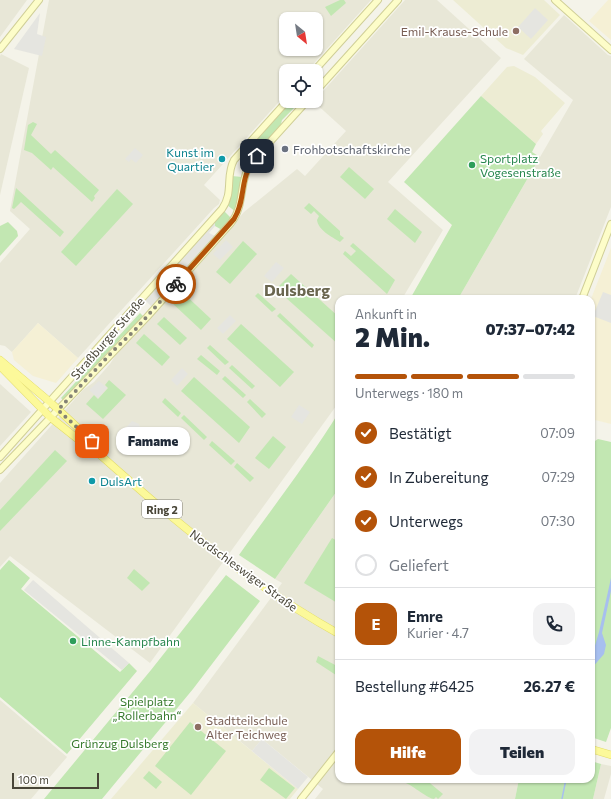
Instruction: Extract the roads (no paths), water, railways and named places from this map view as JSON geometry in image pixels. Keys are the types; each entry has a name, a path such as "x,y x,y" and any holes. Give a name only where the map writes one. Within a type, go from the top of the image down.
{"main road":[{"path":"0,49 39,0"},
{"path":"320,64 378,0"},
{"path":"323,83 398,0"},
{"path":"555,0 611,50"},
{"name":"Straßburger Straße","path":"0,457 222,209 229,195 230,171 234,160 281,108"},
{"name":"Straßburger Straße","path":"0,470 147,317 234,219 239,209 245,175 250,164 301,108"},
{"path":"584,295 611,224"},
{"name":"Nordschleswiger Straße","path":"0,360 50,402 92,441 98,453"},
{"name":"Nordschleswiger Straße","path":"0,366 50,417 89,448 98,453 164,511 229,562 271,592 335,632"},
{"path":"595,750 611,755"},
{"path":"301,799 335,756"}],"water":[{"path":"611,578 611,591 602,633 606,645 604,654 595,664 595,646"}],"waterway":[{"path":"562,799 565,783"}],"place":[{"name":"Emil-Krause-Schule","path":"516,31"},
{"name":"Frohbotschaftskirche","path":"285,149"},
{"name":"Kunst im Quartier","path":"222,159"},
{"name":"Sportplatz Vogesenstraße","path":"472,165"},
{"name":"Famame","path":"92,441"},
{"name":"DulsArt","path":"92,481"},
{"name":"Linne-Kampfbahn","path":"73,641"},
{"name":"Stadtteilschule Alter Teichweg","path":"198,727"}],"district":[{"name":"Dulsberg","path":"297,289"}],"park label":[{"name":"Spielplatz „Rollerbahn“","path":"147,708"},
{"name":"Grünzug Dulsberg","path":"120,743"}]}
